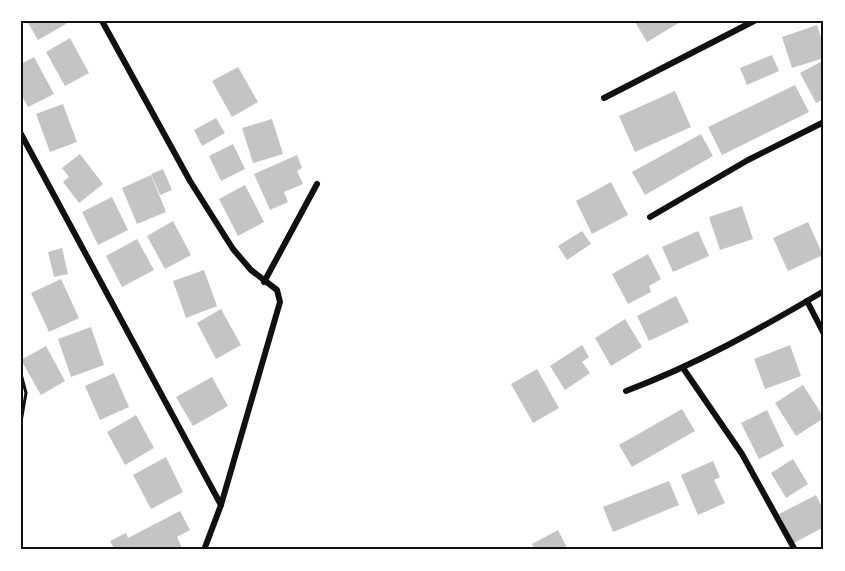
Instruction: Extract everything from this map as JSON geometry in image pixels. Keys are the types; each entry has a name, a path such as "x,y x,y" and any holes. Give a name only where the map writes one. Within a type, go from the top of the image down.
{"street":[{"path":"102,21 190,181 233,249 251,270 277,290 280,302 221,505 204,550"},
{"path":"604,98 754,21"},
{"path":"650,217 748,160 824,122"},
{"path":"21,134 221,505"},
{"path":"264,282 316,184"},
{"path":"626,391 683,368 824,291"},
{"path":"807,301 824,334"},
{"path":"683,368 742,454 795,550"}],"path":[{"path":"21,374 26,393 21,422"}],"building":[{"path":"27,21 64,21 66,24 38,40"},
{"path":"682,21 647,42 635,22"},
{"path":"817,25 824,47 824,58 792,68 782,37"},
{"path":"70,38 89,73 65,86 46,52"},
{"path":"772,55 779,71 747,85 740,68"},
{"path":"34,57 54,94 28,107 21,94 21,64"},
{"path":"824,60 824,99 816,103 800,73"},
{"path":"238,67 258,102 232,117 212,81"},
{"path":"795,85 809,112 722,155 708,127"},
{"path":"675,91 691,127 635,152 619,116"},
{"path":"63,104 77,142 50,152 36,114"},
{"path":"216,118 225,133 202,146 194,130"},
{"path":"272,119 283,154 253,163 242,128"},
{"path":"701,134 713,156 645,195 632,172"},
{"path":"233,144 245,169 221,181 209,156"},
{"path":"80,154 103,184 79,203 63,182 69,177 62,168"},
{"path":"297,155 302,168 297,171 303,184 284,192 288,202 270,210 254,174"},
{"path":"163,169 172,190 160,195 151,174"},
{"path":"151,175 166,212 137,224 122,188"},
{"path":"611,182 628,215 592,234 576,201"},
{"path":"245,185 264,222 238,236 219,199"},
{"path":"112,197 128,230 98,245 82,212"},
{"path":"742,206 753,239 720,250 709,217"},
{"path":"173,221 191,255 165,269 147,236"},
{"path":"808,222 823,255 788,271 773,238"},
{"path":"582,231 591,244 567,260 558,246"},
{"path":"698,231 709,256 673,272 662,247"},
{"path":"137,239 154,270 122,287 106,256"},
{"path":"62,248 68,274 54,277 48,252"},
{"path":"648,254 661,279 649,286 651,292 628,304 612,274"},
{"path":"204,270 217,306 186,318 173,281"},
{"path":"61,279 79,318 49,332 31,293"},
{"path":"676,296 689,322 649,341 637,316"},
{"path":"221,309 241,345 216,359 197,323"},
{"path":"625,319 642,347 611,366 595,338"},
{"path":"91,327 104,365 71,377 58,339"},
{"path":"582,345 589,357 582,362 590,373 565,390 550,366"},
{"path":"790,345 801,376 765,389 754,359"},
{"path":"46,346 65,381 41,395 21,360"},
{"path":"537,369 559,408 533,423 511,384"},
{"path":"114,373 129,407 100,420 85,386"},
{"path":"212,377 228,406 193,426 176,397"},
{"path":"803,385 824,418 796,436 775,403"},
{"path":"682,409 695,431 632,467 619,445"},
{"path":"767,410 784,446 759,459 741,423"},
{"path":"136,415 154,448 125,465 107,432"},
{"path":"166,457 183,492 151,509 133,475"},
{"path":"793,459 808,484 786,498 771,473"},
{"path":"713,461 720,477 714,480 725,503 698,515 681,475"},
{"path":"669,481 679,505 613,532 603,507"},
{"path":"816,495 824,511 824,527 794,543 779,514"},
{"path":"180,511 190,530 177,537 183,550 115,550 110,541 126,533 128,538"},
{"path":"558,530 568,550 535,550 532,544"}]}
